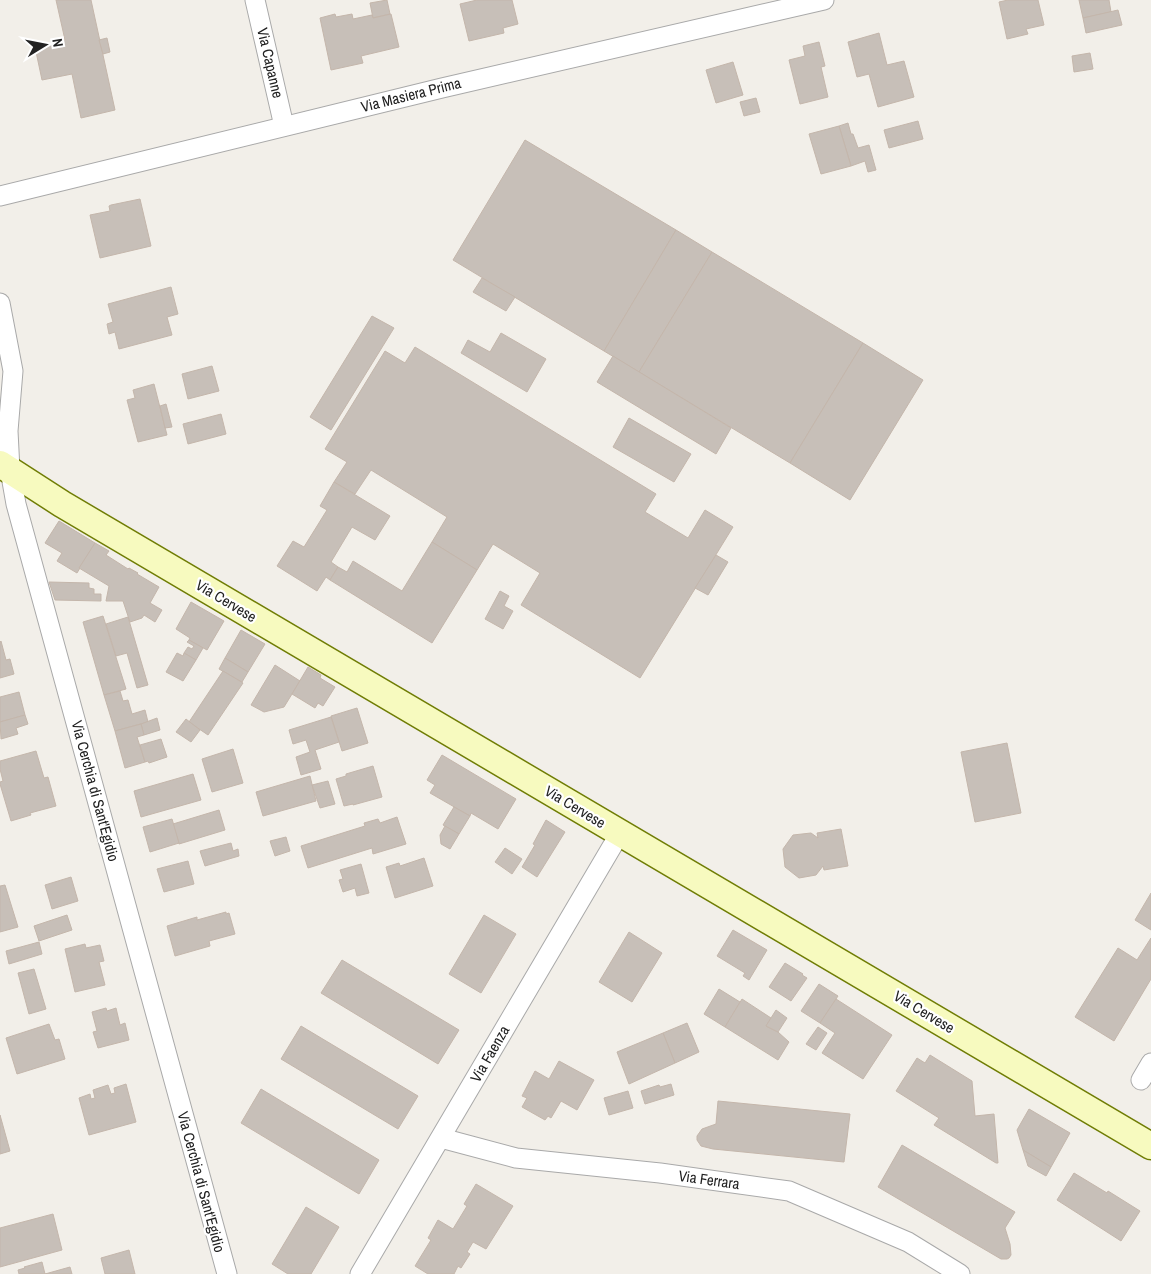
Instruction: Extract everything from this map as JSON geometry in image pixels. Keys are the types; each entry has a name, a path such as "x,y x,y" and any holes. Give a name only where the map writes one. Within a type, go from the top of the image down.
{"main road":[{"name":"Via Cervese","path":"5,467 62,504 1151,1146"}],"street":[{"name":"Via Capanne","path":"255,0 284,126"},
{"name":"Via Masiera Prima","path":"0,196 452,85 824,0"},
{"name":"Via Cerchia di Sant'Egidio","path":"0,303 13,371 5,467 226,1274"},
{"name":"Via Faenza","path":"360,1274 620,833"},
{"path":"1141,1080 1151,1063"},
{"name":"Via Ferrara","path":"441,1138 516,1158 660,1172 789,1191 908,1242 960,1274"}],"building":[{"path":"56,0 91,0 115,110 81,118 72,74 42,80 35,47 65,40"},
{"path":"387,0 390,14 373,18 370,3"},
{"path":"477,0 512,0 518,24 503,28 504,33 469,41 460,4"},
{"path":"1008,0 1038,0 1044,25 1026,29 1028,34 1007,39 999,2"},
{"path":"1079,0 1109,0 1111,12 1083,18"},
{"path":"1118,10 1122,25 1086,33 1083,18"},
{"path":"335,14 336,17 352,14 353,19 372,15 373,18 391,14 399,47 361,56 363,63 331,70 320,18"},
{"path":"879,33 887,65 904,61 914,97 878,107 869,74 857,77 848,42"},
{"path":"107,38 110,52 103,54 99,40"},
{"path":"819,42 825,66 821,67 828,97 800,104 789,60 805,56 803,46"},
{"path":"1090,53 1093,69 1074,72 1072,56"},
{"path":"733,62 743,95 716,103 706,70"},
{"path":"756,98 760,112 744,116 740,102"},
{"path":"918,121 923,139 889,148 884,130"},
{"path":"848,123 858,148 869,145 876,170 868,172 865,161 851,166 839,126"},
{"path":"839,126 851,166 821,174 809,134"},
{"path":"525,140 676,230 604,351 453,260"},
{"path":"140,199 151,246 100,258 90,215 110,211 109,206 111,205"},
{"path":"676,230 712,252 639,372 604,351"},
{"path":"712,252 863,343 790,463 639,372"},
{"path":"482,278 515,297 506,311 473,292"},
{"path":"171,287 178,314 167,317 172,335 119,349 115,332 109,334 107,324 113,322 108,304"},
{"path":"372,316 394,328 331,430 310,417"},
{"path":"501,333 546,359 527,392 461,353 468,340 490,352"},
{"path":"863,343 923,380 850,500 790,463"},
{"path":"415,347 656,494 645,512 688,538 705,510 733,527 640,678 521,605 540,573 493,544 477,570 432,542 447,517 371,470 355,494 334,482 347,462 325,449 385,351 405,363"},
{"path":"613,356 731,428 716,454 597,382"},
{"path":"212,366 219,391 188,399 182,374"},
{"path":"154,384 167,435 138,442 127,400 135,398 133,390"},
{"path":"166,404 172,427 165,428 160,406"},
{"path":"221,414 226,434 188,444 183,424"},
{"path":"629,418 691,454 674,482 613,447"},
{"path":"334,482 390,516 375,540 352,527 331,562 338,567 330,580 326,577 317,591 277,566 293,541 304,547 327,510 320,506"},
{"path":"59,521 95,543 77,573 57,561 62,553 45,543"},
{"path":"432,542 477,570 432,643 330,580 338,567 347,572 353,561 402,591"},
{"path":"95,543 109,551 106,555 159,587 150,603 162,610 155,622 144,615 142,618 130,622 123,601 106,601 109,586 79,568"},
{"path":"716,555 728,562 708,595 695,588"},
{"path":"49,582 89,583 89,588 94,589 94,594 101,594 101,601 55,600"},
{"path":"500,591 509,596 504,606 513,611 503,629 485,619"},
{"path":"191,602 224,621 207,650 189,640 190,638 176,629"},
{"path":"103,616 126,689 104,695 83,622"},
{"path":"128,617 148,685 137,688 127,653 116,656 106,624"},
{"path":"241,630 265,644 248,672 225,658"},
{"path":"189,640 203,648 196,660 184,653 188,647 192,649 194,646 187,642"},
{"path":"0,642 6,660 10,659 14,674 0,678"},
{"path":"177,653 183,656 184,653 196,660 183,681 166,672"},
{"path":"225,658 248,672 242,682 219,669"},
{"path":"275,665 300,681 284,707 264,712 251,705"},
{"path":"308,667 321,675 320,678 335,687 323,706 318,703 315,708 292,694"},
{"path":"223,671 243,683 208,735 189,722"},
{"path":"120,691 123,701 128,700 132,714 145,710 148,722 115,731 104,695"},
{"path":"19,692 25,715 0,722 0,697"},
{"path":"357,708 368,743 342,751 331,716"},
{"path":"25,715 28,724 16,728 18,734 1,739 0,722"},
{"path":"331,717 339,742 315,750 321,769 301,775 296,757 310,752 306,740 293,744 289,730"},
{"path":"157,718 160,730 144,735 141,724"},
{"path":"186,719 200,730 191,742 176,732"},
{"path":"141,724 144,735 137,737 145,762 125,768 115,731"},
{"path":"161,739 167,757 149,763 148,761 145,762 140,745"},
{"path":"1007,743 1021,813 975,822 961,752"},
{"path":"233,749 243,783 212,792 202,759"},
{"path":"36,751 44,778 48,777 56,806 30,813 31,815 11,821 0,784 3,781 0,761"},
{"path":"442,755 516,799 498,829 471,813 470,816 430,793 435,785 427,780"},
{"path":"373,766 382,797 344,806 336,779"},
{"path":"193,774 201,800 141,817 134,791"},
{"path":"310,776 316,801 263,816 256,792"},
{"path":"328,781 335,804 320,808 312,785"},
{"path":"454,807 470,816 459,834 443,825"},
{"path":"219,810 225,830 179,844 173,824"},
{"path":"397,817 406,844 373,854 372,848 308,868 301,846 365,826 364,823 378,819 380,823"},
{"path":"172,819 179,843 150,852 143,827"},
{"path":"546,820 565,832 537,877 522,867 535,845 533,844"},
{"path":"445,826 459,834 450,849 441,844 440,835"},
{"path":"841,829 848,866 824,870 823,866 816,875 799,878 785,867 783,849 793,835 811,833 818,838 817,833"},
{"path":"286,837 290,851 275,856 270,841"},
{"path":"231,843 233,851 238,849 239,856 205,866 200,851"},
{"path":"505,848 522,859 512,874 495,862"},
{"path":"424,858 433,886 395,898 386,867 399,863 400,866"},
{"path":"188,861 194,884 164,892 157,869"},
{"path":"361,864 369,893 357,896 355,888 343,892 339,880 343,879 340,870"},
{"path":"71,877 78,901 52,909 45,885"},
{"path":"5,885 18,927 0,932 0,886"},
{"path":"1151,893 1151,930 1135,920"},
{"path":"226,912 226,914 229,913 235,934 209,941 210,946 175,956 167,926 197,917 197,920"},
{"path":"67,915 72,930 39,941 34,926"},
{"path":"484,915 516,934 481,993 449,974"},
{"path":"733,930 767,950 749,980 743,976 745,973 717,956"},
{"path":"629,932 662,953 632,1002 599,982"},
{"path":"1151,938 1151,979 1114,1041 1075,1017 1118,948 1137,960"},
{"path":"39,942 42,954 9,964 6,951"},
{"path":"85,944 86,948 100,945 104,961 99,962 105,985 75,992 65,949"},
{"path":"342,960 459,1030 438,1064 321,993"},
{"path":"785,963 807,978 791,1001 769,987"},
{"path":"34,969 46,1009 29,1014 18,973"},
{"path":"819,984 838,996 820,1023 801,1011"},
{"path":"719,989 740,1002 725,1027 704,1014"},
{"path":"742,999 771,1018 766,1026 778,1032 789,1042 778,1060 725,1027"},
{"path":"836,999 892,1035 863,1079 822,1053 835,1033 820,1023"},
{"path":"106,1008 107,1011 116,1008 120,1025 125,1023 129,1040 98,1048 93,1032 97,1031 92,1012"},
{"path":"776,1010 787,1018 778,1032 766,1026"},
{"path":"687,1023 699,1052 675,1063 663,1033"},
{"path":"49,1024 55,1040 59,1039 65,1059 17,1074 6,1038"},
{"path":"301,1026 418,1096 398,1129 281,1059"},
{"path":"818,1027 827,1033 816,1050 806,1044"},
{"path":"663,1033 675,1063 629,1084 617,1052"},
{"path":"930,1055 972,1081 975,1116 994,1114 998,1163 934,1125 939,1118 896,1091 917,1058 925,1063"},
{"path":"559,1061 594,1080 577,1110 561,1101 551,1118 548,1116 545,1120 522,1107 527,1098 522,1096 535,1071 549,1079"},
{"path":"126,1084 136,1122 89,1135 79,1098 90,1094 91,1099 95,1098 93,1090 108,1085 111,1094 115,1093 114,1088"},
{"path":"671,1084 674,1095 645,1104 641,1091 659,1085 660,1087"},
{"path":"261,1089 379,1160 359,1194 241,1123"},
{"path":"628,1091 633,1108 609,1115 604,1098"},
{"path":"718,1101 850,1114 844,1162 713,1149 701,1146 697,1136 702,1129 716,1124"},
{"path":"1029,1109 1070,1133 1051,1167 1023,1150 1017,1130"},
{"path":"0,1115 10,1151 0,1154"},
{"path":"902,1145 1015,1212 1005,1228 1010,1244 1011,1255 1009,1258 1001,1259 878,1187"},
{"path":"1023,1150 1051,1167 1046,1176 1028,1166"},
{"path":"1074,1173 1140,1211 1121,1241 1057,1200"},
{"path":"476,1184 513,1206 486,1249 473,1242 467,1252 470,1254 461,1268 458,1266 454,1274 428,1274 415,1266 431,1240 428,1238 438,1220 453,1229 467,1206 464,1204"},
{"path":"306,1207 339,1227 311,1274 288,1274 272,1264"},
{"path":"53,1214 62,1250 0,1267 0,1228"},
{"path":"129,1250 135,1274 105,1274 101,1258"},
{"path":"42,1262 45,1274 19,1274 18,1270"},
{"path":"70,1267 72,1274 45,1274"}]}
